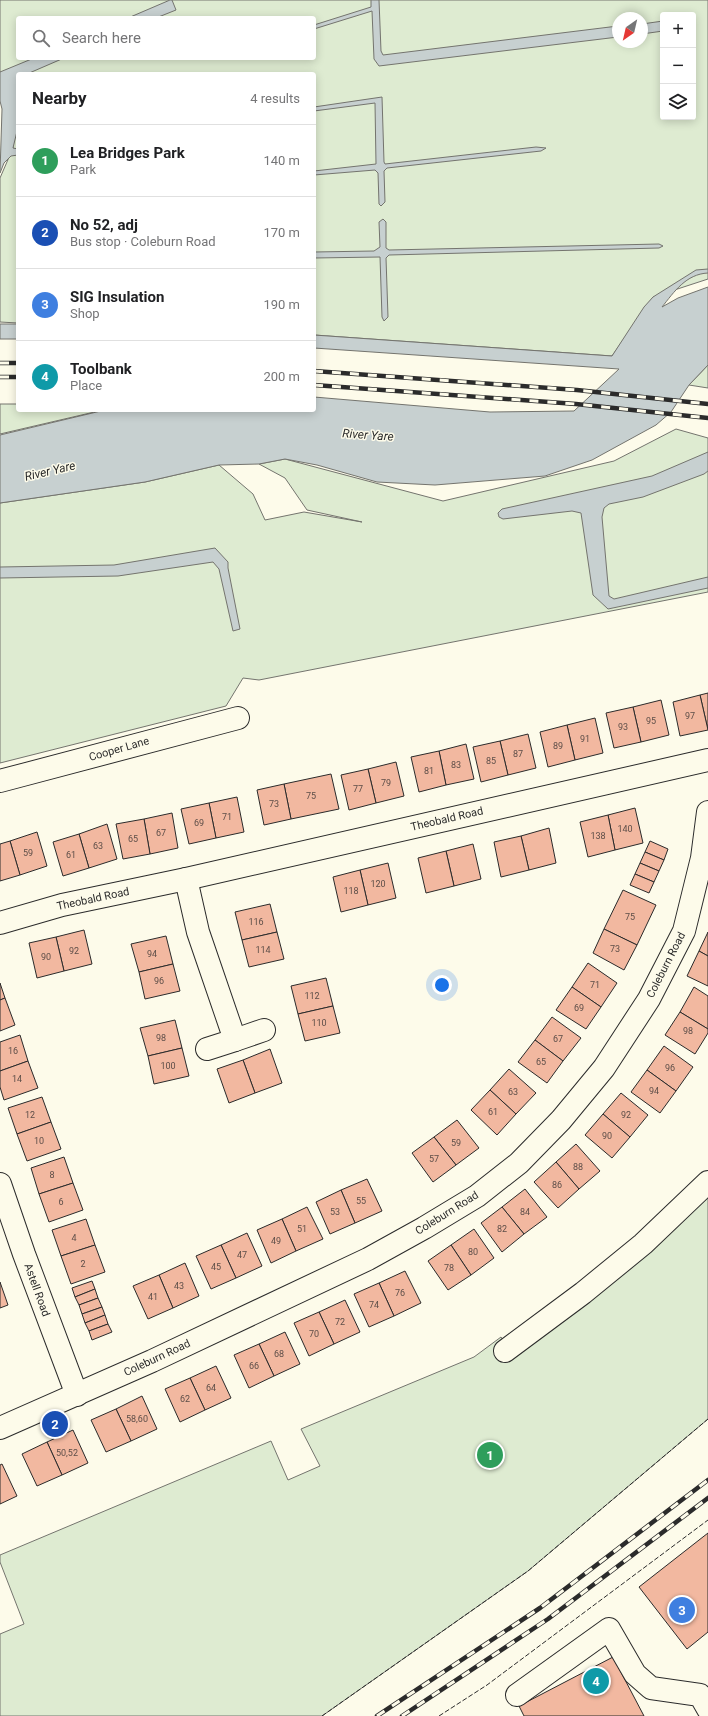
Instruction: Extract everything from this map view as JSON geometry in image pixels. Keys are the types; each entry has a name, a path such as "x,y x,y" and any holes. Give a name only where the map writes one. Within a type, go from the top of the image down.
{"street":[{"name":"Cooper Lane","path":"0,781 238,718"},
{"name":"Theobald Road","path":"0,923 62,905 186,879 708,760"},
{"name":"Coleburn Road","path":"0,1428 77,1395 368,1259 477,1196 519,1163 561,1120 604,1068 649,999 684,931 702,858 708,812"},
{"path":"186,879 198,932 235,1040"},
{"path":"207,1049 264,1030"},
{"path":"504,1351 583,1293 643,1244 708,1182"},
{"name":"Astell Road","path":"0,1184 77,1395"},
{"path":"517,1695 609,1629 635,1674 651,1688 700,1695 708,1709"}],"green space":[{"path":"0,0 708,0 708,279 653,297 612,356 316,335 316,72 16,72 16,323 0,322 0,178 13,148 0,72"},
{"path":"708,365 708,388 689,385"},
{"path":"0,404 16,404 16,412 94,412 0,434"},
{"path":"676,429 708,438 708,592 259,680 243,678 226,706 0,763 0,503 145,482 219,465 253,494 265,520 304,512 362,522 307,510 285,478 259,464 285,459 443,501 614,461"},
{"path":"708,1185 708,1419 528,1571 322,1716 0,1716 0,1634 24,1624 0,1562 0,1555 271,1441 288,1480 320,1466 301,1429 474,1357 501,1337 509,1349"}],"water":[{"path":"170,0 172,0 176,10 161,16 133,16"},
{"path":"371,0 379,0 381,51 383,55 612,27 612,38 379,66 374,59 372,11 316,28 316,24 371,7"},
{"path":"660,21 660,31 648,33 648,23"},
{"path":"29,60 59,60 32,72 16,72 16,135 13,148 16,149 16,155 11,156 4,163 0,173 2,109 0,101 0,72"},
{"path":"382,97 385,164 536,147 546,148 541,151 387,168 384,171 385,202 381,206 379,204 378,173 375,170 316,175 316,171 376,164 375,103 316,111 316,107"},
{"path":"383,219 386,222 386,248 389,250 659,244 663,246 659,248 389,255 386,258 388,317 384,321 382,317 380,257 316,258 316,252 374,251 380,247 379,222"},
{"name":"River Yare","path":"708,269 708,273 700,274 687,280 662,307 678,298 708,287 708,365 689,385 671,412 656,425 592,460 545,476 435,485 377,482 317,465 285,459 259,464 219,465 145,482 0,503 0,435 97,412 316,412 316,397 490,412 574,411 619,369 316,348 316,335 612,356 644,307 653,297 696,270"},
{"path":"0,324 16,324 16,339 0,339"},
{"path":"708,452 708,471 704,474 643,497 609,504 604,508 602,517 609,596 614,599 708,577 708,588 608,609 593,595 581,513 572,511 503,519 499,517 498,513 502,509 652,476"},
{"path":"215,548 228,562 240,629 233,631 219,569 213,562 118,576 0,578 0,567 114,565"}],"building":[{"path":"708,693 708,730 700,695"},
{"path":"700,695 708,730 680,736 673,702"},
{"path":"661,700 669,735 641,742 633,707"},
{"path":"633,707 641,742 614,748 606,713"},
{"path":"595,718 603,753 575,760 567,725"},
{"path":"567,725 575,760 548,767 540,732"},
{"path":"528,734 536,768 508,775 500,741"},
{"path":"500,741 508,775 481,782 473,747"},
{"path":"466,744 474,779 446,785 439,751"},
{"path":"439,751 446,785 419,792 411,757"},
{"path":"396,762 404,796 376,803 368,769"},
{"path":"368,769 376,803 349,810 341,775"},
{"path":"331,774 339,809 291,819 284,784"},
{"path":"284,784 291,819 264,825 257,790"},
{"path":"237,797 244,832 216,838 209,803"},
{"path":"209,803 216,838 189,844 181,809"},
{"path":"635,808 643,843 615,850 608,815"},
{"path":"172,813 178,848 150,854 144,819"},
{"path":"608,815 615,850 588,857 580,822"},
{"path":"144,819 150,854 123,859 116,824"},
{"path":"107,824 117,859 89,868 79,834"},
{"path":"549,828 556,863 529,870 521,836"},
{"path":"37,832 47,866 20,875 10,841"},
{"path":"79,834 89,868 63,876 53,842"},
{"path":"521,836 529,870 501,877 494,842"},
{"path":"10,841 20,875 0,881 0,844"},
{"path":"650,841 668,849 664,860 645,852"},
{"path":"473,844 481,879 454,886 446,851"},
{"path":"446,851 454,886 426,893 418,858"},
{"path":"645,852 664,860 659,871 640,863"},
{"path":"388,863 396,898 368,905 360,870"},
{"path":"640,863 659,871 654,882 635,874"},
{"path":"360,870 368,905 341,912 333,877"},
{"path":"635,874 654,882 649,893 630,885"},
{"path":"623,890 656,905 637,945 604,929"},
{"path":"270,904 277,932 242,940 235,912"},
{"path":"604,929 637,945 624,970 593,953"},
{"path":"84,930 92,964 64,971 56,937"},
{"path":"277,932 284,959 249,967 242,940"},
{"path":"708,932 708,956 699,951"},
{"path":"166,936 173,964 139,972 131,944"},
{"path":"56,937 64,971 37,978 29,943"},
{"path":"699,951 708,956 708,986 687,976"},
{"path":"588,963 617,983 601,1007 572,987"},
{"path":"173,964 180,991 145,999 139,972"},
{"path":"326,978 333,1006 298,1014 291,986"},
{"path":"0,983 5,998 0,1000"},
{"path":"572,987 601,1007 586,1029 556,1010"},
{"path":"694,987 708,996 708,1029 680,1012"},
{"path":"5,998 15,1025 0,1031 0,1000"},
{"path":"333,1006 340,1033 305,1041 298,1014"},
{"path":"680,1012 708,1029 708,1033 695,1054 665,1035"},
{"path":"552,1017 581,1038 563,1061 535,1040"},
{"path":"175,1020 182,1048 148,1056 140,1028"},
{"path":"20,1035 28,1061 0,1071 0,1042"},
{"path":"535,1040 563,1061 547,1083 518,1062"},
{"path":"664,1046 693,1067 676,1091 647,1070"},
{"path":"182,1048 189,1076 154,1084 148,1056"},
{"path":"270,1049 282,1083 255,1093 243,1060"},
{"path":"243,1060 255,1093 229,1103 217,1069"},
{"path":"28,1061 38,1088 4,1100 0,1087 0,1071"},
{"path":"509,1069 536,1093 516,1114 490,1090"},
{"path":"647,1070 676,1091 660,1113 631,1092"},
{"path":"490,1090 516,1114 497,1135 471,1110"},
{"path":"621,1093 648,1115 630,1137 603,1114"},
{"path":"42,1097 51,1122 17,1134 8,1108"},
{"path":"603,1114 630,1137 612,1158 585,1135"},
{"path":"457,1120 479,1148 456,1165 434,1137"},
{"path":"51,1122 61,1149 27,1161 17,1134"},
{"path":"434,1137 456,1165 433,1182 412,1153"},
{"path":"576,1144 600,1171 579,1189 556,1162"},
{"path":"64,1157 73,1183 39,1194 31,1168"},
{"path":"556,1162 579,1189 558,1208 534,1182"},
{"path":"367,1179 382,1211 355,1223 341,1190"},
{"path":"73,1183 83,1210 49,1222 39,1194"},
{"path":"525,1189 547,1217 524,1234 502,1207"},
{"path":"341,1190 355,1223 330,1234 316,1202"},
{"path":"307,1207 323,1239 296,1251 282,1219"},
{"path":"502,1207 524,1234 502,1252 481,1223"},
{"path":"86,1219 95,1245 61,1256 52,1230"},
{"path":"282,1219 296,1251 271,1263 257,1230"},
{"path":"474,1229 494,1258 471,1275 451,1245"},
{"path":"247,1233 262,1266 236,1278 221,1245"},
{"path":"95,1245 105,1272 71,1284 61,1256"},
{"path":"221,1245 236,1278 211,1289 196,1256"},
{"path":"451,1245 471,1275 448,1290 428,1261"},
{"path":"185,1263 199,1296 173,1308 159,1275"},
{"path":"405,1271 421,1303 394,1316 379,1283"},
{"path":"159,1275 173,1308 148,1319 133,1286"},
{"path":"92,1281 95,1289 75,1297 72,1288"},
{"path":"0,1282 8,1305 0,1308"},
{"path":"379,1283 394,1316 369,1327 354,1294"},
{"path":"95,1289 98,1298 79,1305 75,1297"},
{"path":"98,1298 102,1307 82,1314 79,1305"},
{"path":"345,1300 360,1332 334,1344 319,1312"},
{"path":"102,1307 105,1315 85,1323 82,1314"},
{"path":"319,1312 334,1344 309,1356 294,1323"},
{"path":"105,1315 108,1324 89,1331 85,1323"},
{"path":"108,1324 112,1332 92,1340 89,1331"},
{"path":"285,1332 300,1364 274,1376 259,1344"},
{"path":"259,1344 274,1376 249,1388 234,1355"},
{"path":"216,1366 231,1398 205,1410 190,1378"},
{"path":"190,1378 205,1410 180,1422 165,1389"},
{"path":"142,1396 157,1429 131,1441 116,1409"},
{"path":"116,1409 131,1441 106,1452 91,1420"},
{"path":"73,1430 88,1463 62,1475 47,1442"},
{"path":"47,1442 62,1475 37,1486 22,1454"},
{"path":"2,1464 17,1496 0,1504 0,1465"},
{"path":"708,1533 708,1632 687,1649 639,1587"},
{"path":"613,1657 644,1716 524,1716 519,1706"}],"railway":[{"path":"0,363 16,363"},
{"path":"316,371 577,390 708,404"},
{"path":"0,377 16,377"},
{"path":"316,385 576,404 708,418"},
{"path":"377,1716 540,1608 708,1480"},
{"path":"402,1716 548,1619 708,1498"}],"fence":[{"path":"322,1716 528,1571 708,1419"},
{"path":"439,1716 487,1685 708,1520"}],"place":[{"name":"No 52, adj","path":"55,1424"},
{"name":"Lea Bridges Park","path":"490,1455"},
{"name":"SIG Insulation","path":"682,1610"},
{"name":"Toolbank","path":"596,1681"}]}
